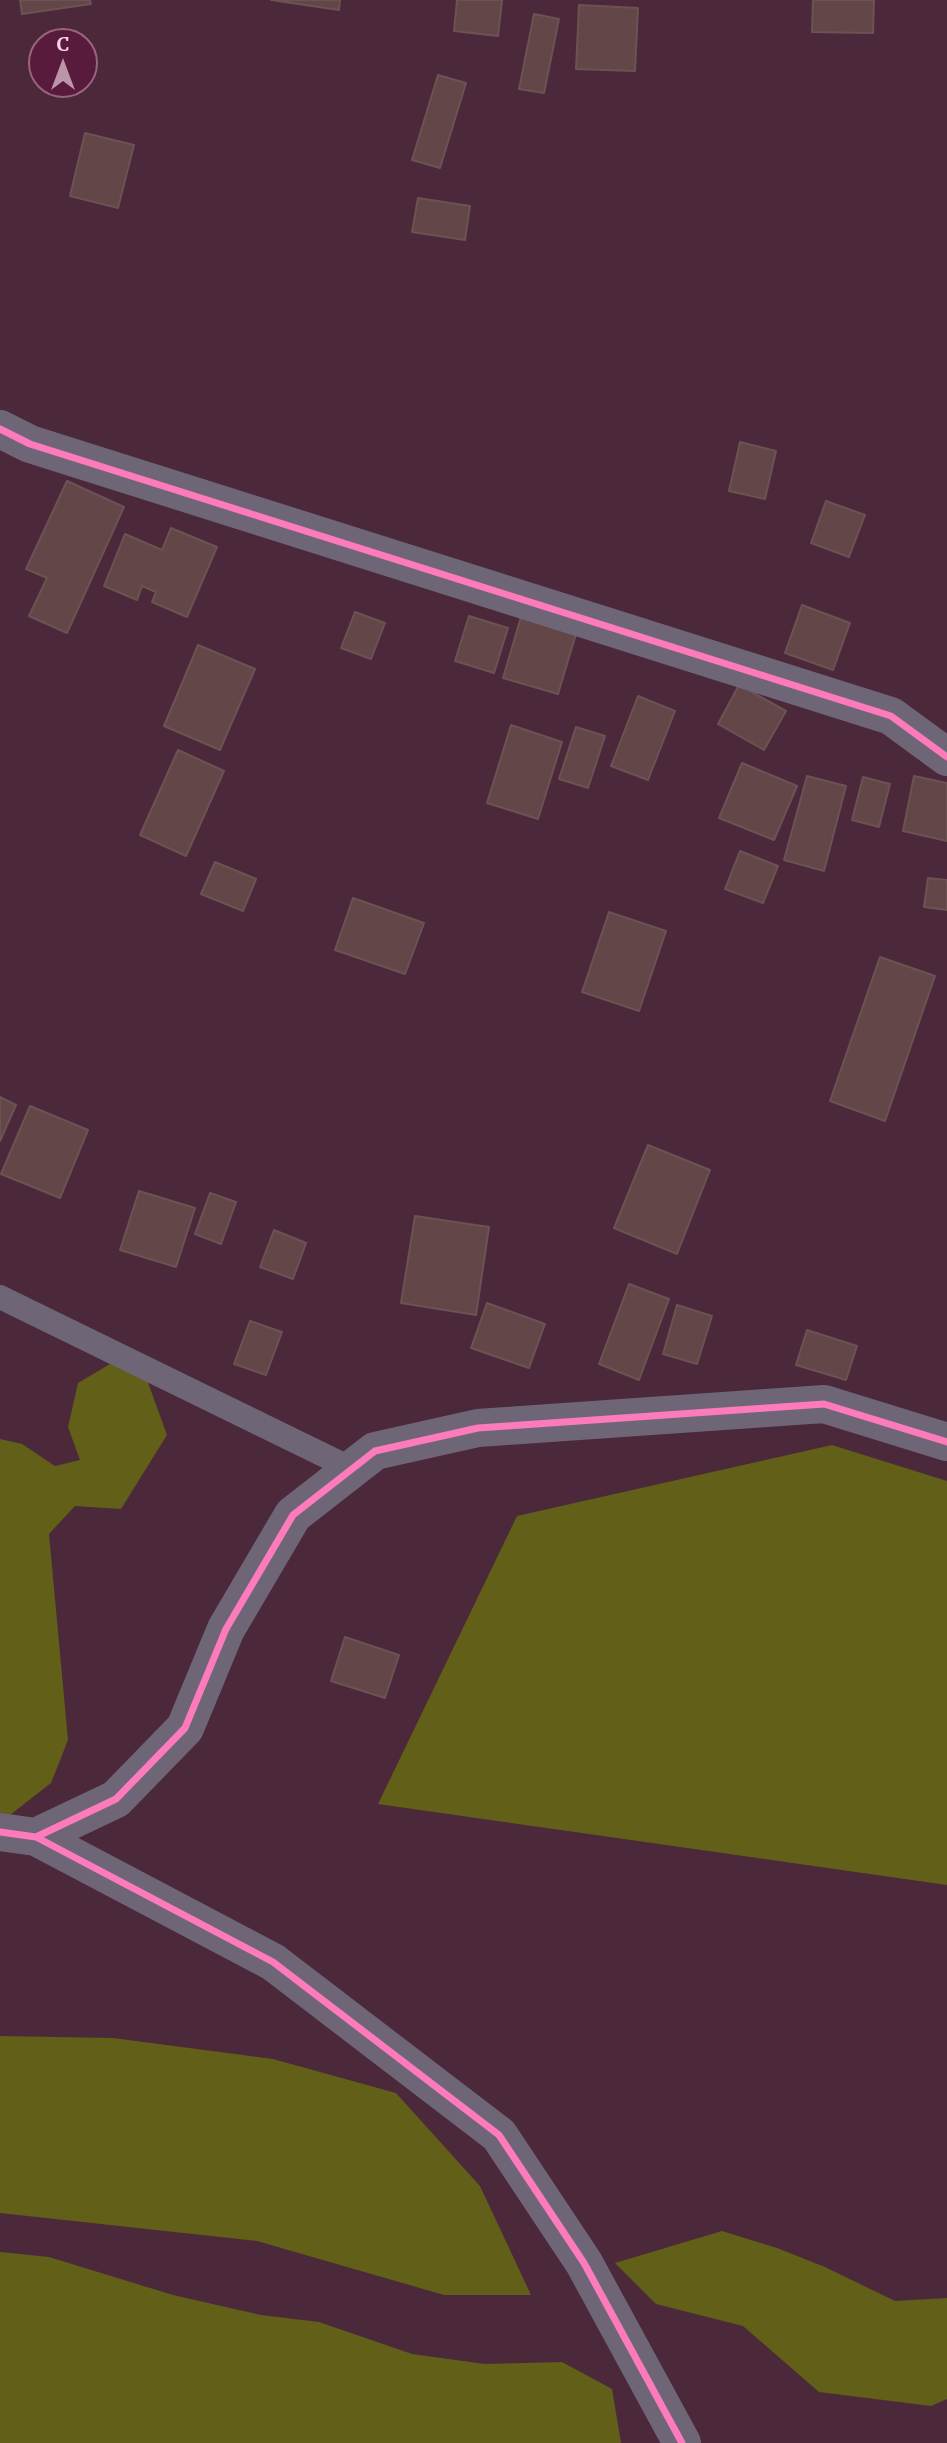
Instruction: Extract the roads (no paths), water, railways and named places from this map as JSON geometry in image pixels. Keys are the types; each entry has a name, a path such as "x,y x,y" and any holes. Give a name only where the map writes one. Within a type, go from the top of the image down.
{"street":[{"path":"0,429 30,444 891,716 947,757"},
{"path":"18,1835 116,1799 185,1728 226,1629 293,1515 375,1451 478,1428 824,1404 947,1442"},
{"path":"18,1835 273,1962 499,2135 584,2263 682,2443"}],"lane":[{"path":"0,1297 352,1469"}]}
